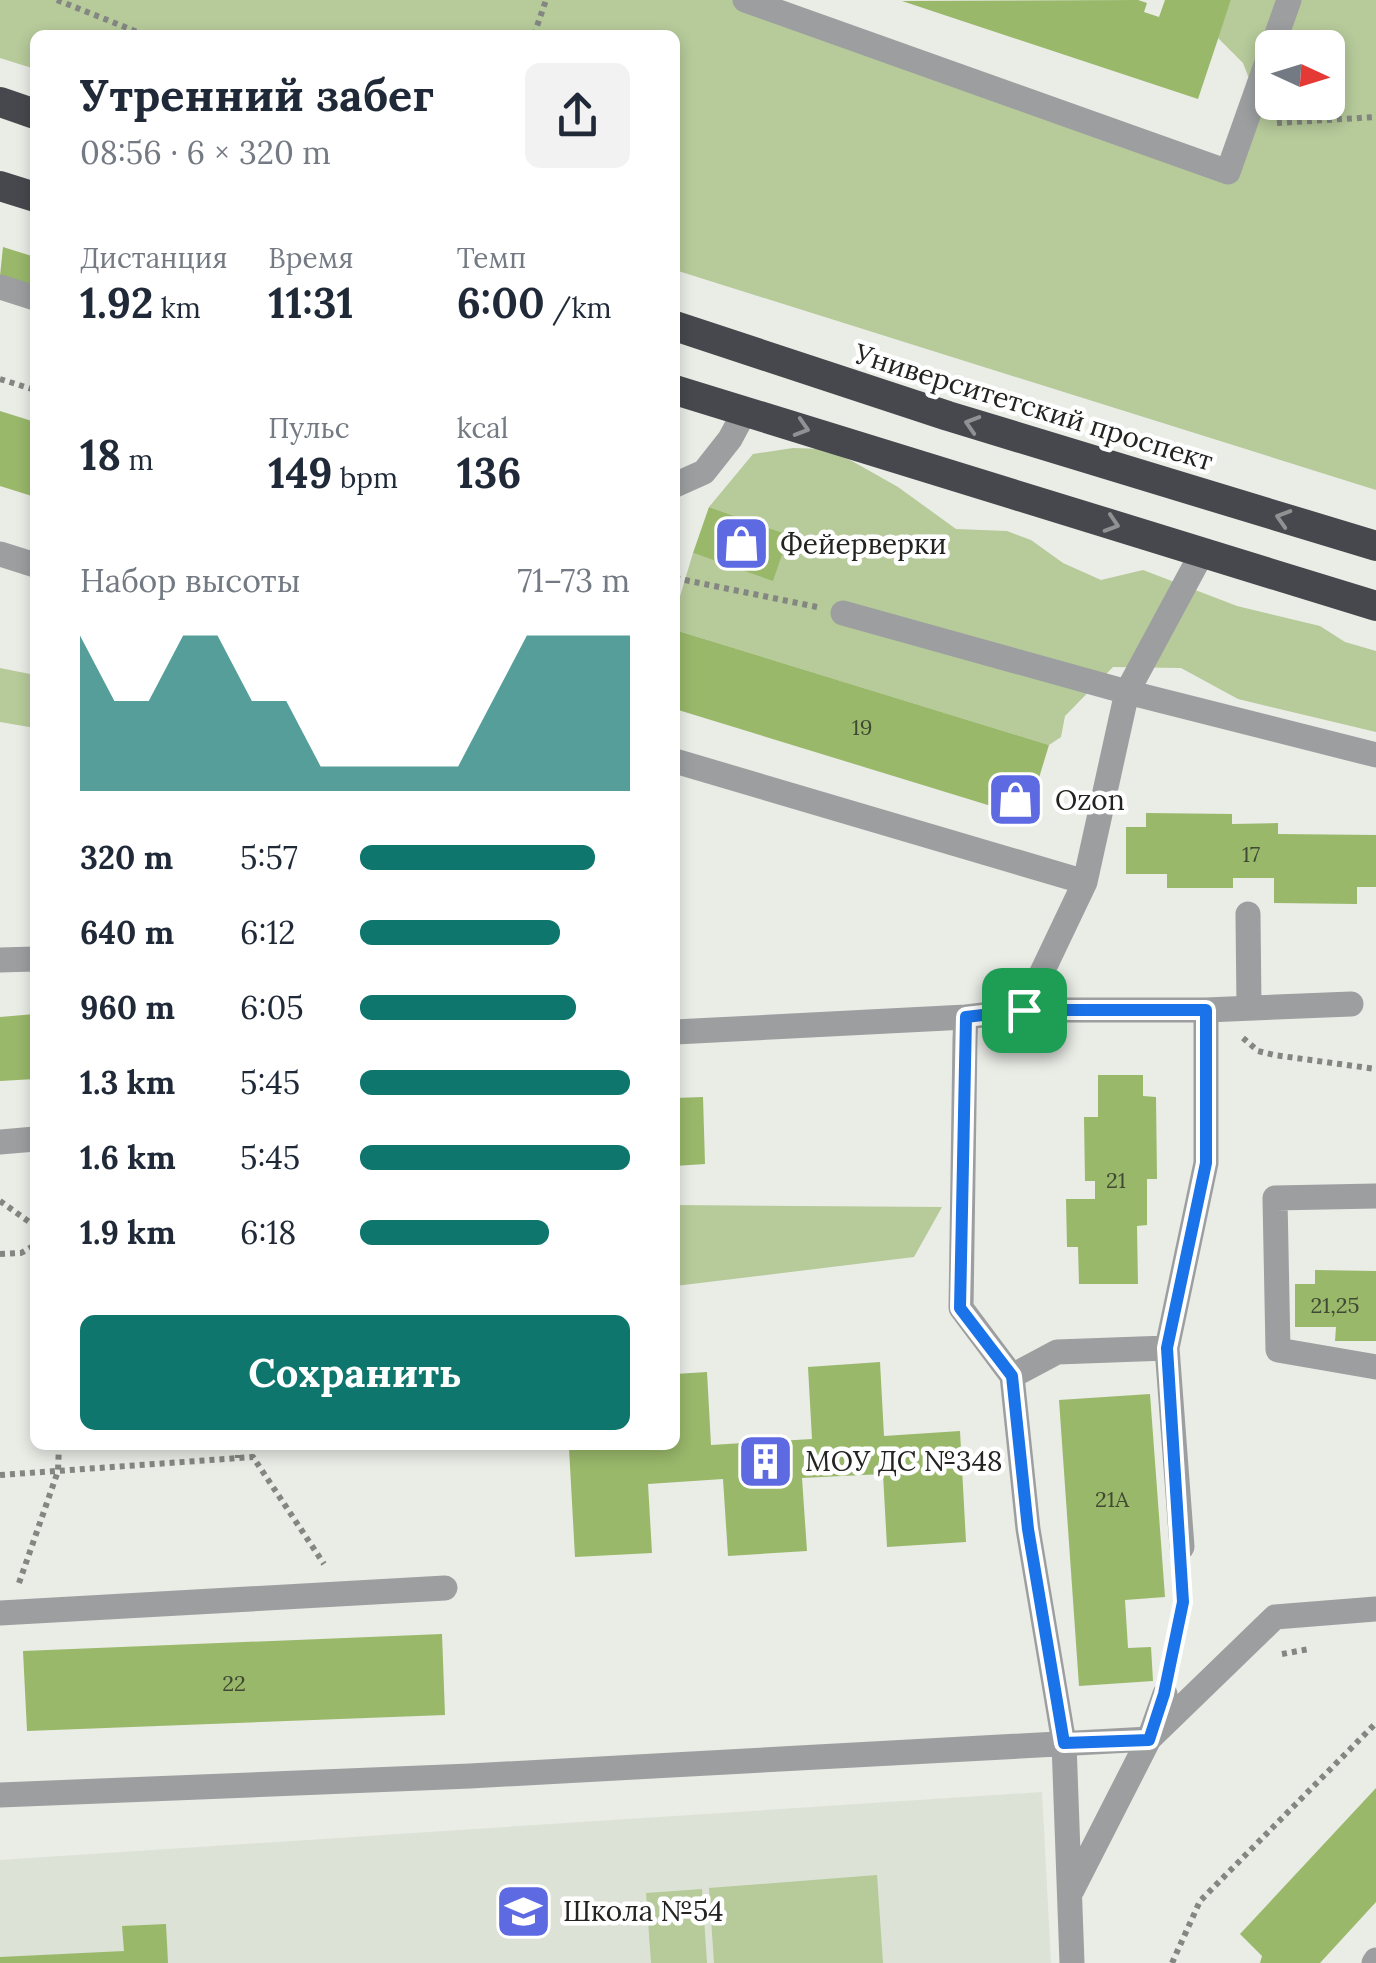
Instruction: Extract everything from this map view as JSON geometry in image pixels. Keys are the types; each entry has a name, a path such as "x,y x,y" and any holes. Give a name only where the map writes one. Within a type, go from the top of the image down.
{"highway":[{"path":"0,102 30,112"},
{"path":"0,186 30,195"},
{"name":"Университетский проспект","path":"680,328 948,416 1376,546"},
{"path":"680,392 1376,606"}],"street":[{"path":"746,0 1228,172 1289,0"},
{"path":"0,287 30,296"},
{"path":"680,483 704,472 745,412"},
{"path":"1024,1010 1085,882 1127,692 1202,553"},
{"path":"0,554 30,563"},
{"path":"843,613 1127,692 1376,754"},
{"path":"680,761 1085,882"},
{"path":"1248,914 1249,1008"},
{"path":"0,960 30,959"},
{"path":"680,1032 966,1017 1024,1010 1206,1010 1352,1004"},
{"path":"1182,1547 1167,1348 1206,1163 1206,1010"},
{"path":"966,1017 960,1308 1012,1376 1028,1529 1064,1743 1072,1963"},
{"path":"0,1142 30,1139"},
{"path":"1376,1196 1274,1198 1278,1350 1376,1367"},
{"path":"1012,1376 1058,1352 1167,1348"},
{"path":"4,1613 445,1588"},
{"path":"0,1796 1149,1740 1275,1617 1376,1609"},
{"path":"1070,1894 1149,1740 1164,1694"}],"path":[{"path":"57,0 133,30"},
{"path":"536,30 546,0"},
{"path":"1244,125 1376,118"},
{"path":"0,379 30,388"},
{"path":"680,579 843,613"},
{"path":"1258,1050 1376,1068"},
{"path":"0,1201 30,1222"},
{"path":"0,1254 30,1248"},
{"path":"4,1613 58,1471 59,1450"},
{"path":"238,1450 238,1458"},
{"path":"0,1475 253,1457 344,1594"},
{"path":"1164,1694 1183,1602 1182,1547"},
{"path":"1172,1963 1200,1901 1376,1722"}],"shaded area":[{"name":"Школа №54","path":"1042,1792 1051,1963 0,1963 0,1860"}],"green space":[{"path":"0,0 764,0 1218,167 1255,117 1345,120 1345,30 1255,30 1255,94 1243,63 1218,38 1231,0 1376,0 1376,490 680,272 680,30 30,30 30,67 0,58"},
{"path":"793,448 824,449 898,487 956,529 1007,531 1031,540 1063,563 1101,580 1143,570 1237,606 1320,626 1345,642 1376,651 1376,732 1238,699 1181,668 1113,667 1065,716 1061,737 1049,745 680,632 680,596 693,553 773,580 789,535 709,507 753,454"},
{"path":"0,668 30,674 30,727 0,722"},
{"path":"680,1205 942,1207 914,1257 680,1285"},
{"path":"877,1875 883,1963 714,1963 709,1888"},
{"path":"702,1889 707,1963 651,1963 646,1893"}],"building":[{"path":"1165,0 1231,0 1198,99 902,1 1147,3 1144,12 1159,17"},
{"path":"3,247 30,255 30,285 0,276"},
{"path":"0,411 30,420 30,495 0,486"},
{"name":"Фейерверки","path":"709,507 789,535 773,581 693,553"},
{"path":"680,632 1049,745 1027,817 680,711"},
{"path":"1146,813 1232,814 1232,824 1278,823 1278,834 1376,835 1376,887 1357,887 1357,904 1274,903 1274,878 1233,878 1233,888 1167,888 1167,874 1126,874 1126,827 1146,827"},
{"path":"30,1014 30,1079 0,1081 0,1017"},
{"path":"1098,1075 1143,1075 1143,1096 1156,1097 1157,1179 1147,1179 1147,1225 1137,1226 1138,1284 1079,1284 1078,1247 1067,1247 1066,1199 1095,1199 1095,1181 1085,1181 1084,1117 1098,1117"},
{"path":"703,1097 705,1164 680,1166 680,1098"},
{"path":"1315,1270 1376,1271 1376,1341 1335,1341 1336,1327 1295,1327 1295,1284 1315,1284"},
{"name":"МОУ ДС №348","path":"880,1362 884,1436 960,1431 966,1542 887,1547 883,1474 802,1478 807,1551 728,1556 723,1479 648,1484 652,1553 575,1557 569,1450 680,1450 680,1374 707,1372 711,1445 812,1439 808,1367"},
{"path":"1150,1394 1165,1597 1125,1600 1128,1648 1151,1647 1153,1681 1079,1686 1059,1400"},
{"path":"442,1634 445,1715 27,1731 23,1651"},
{"path":"1376,1788 1376,1902 1320,1963 1260,1963 1262,1956 1240,1934"},
{"path":"166,1924 168,1963 0,1963 0,1957 124,1951 122,1926"}],"place":[{"name":"Фейерверки","path":"741,544"},
{"name":"Ozon","path":"1016,800"},
{"name":"МОУ ДС №348","path":"766,1461"},
{"name":"Школа №54","path":"524,1911"}],"route":[{"path":"1024,1010 1206,1010 1206,1163 1167,1348 1183,1602 1164,1694 1149,1740 1064,1743 1028,1529 1012,1376 960,1308 966,1017 1024,1010"}]}
